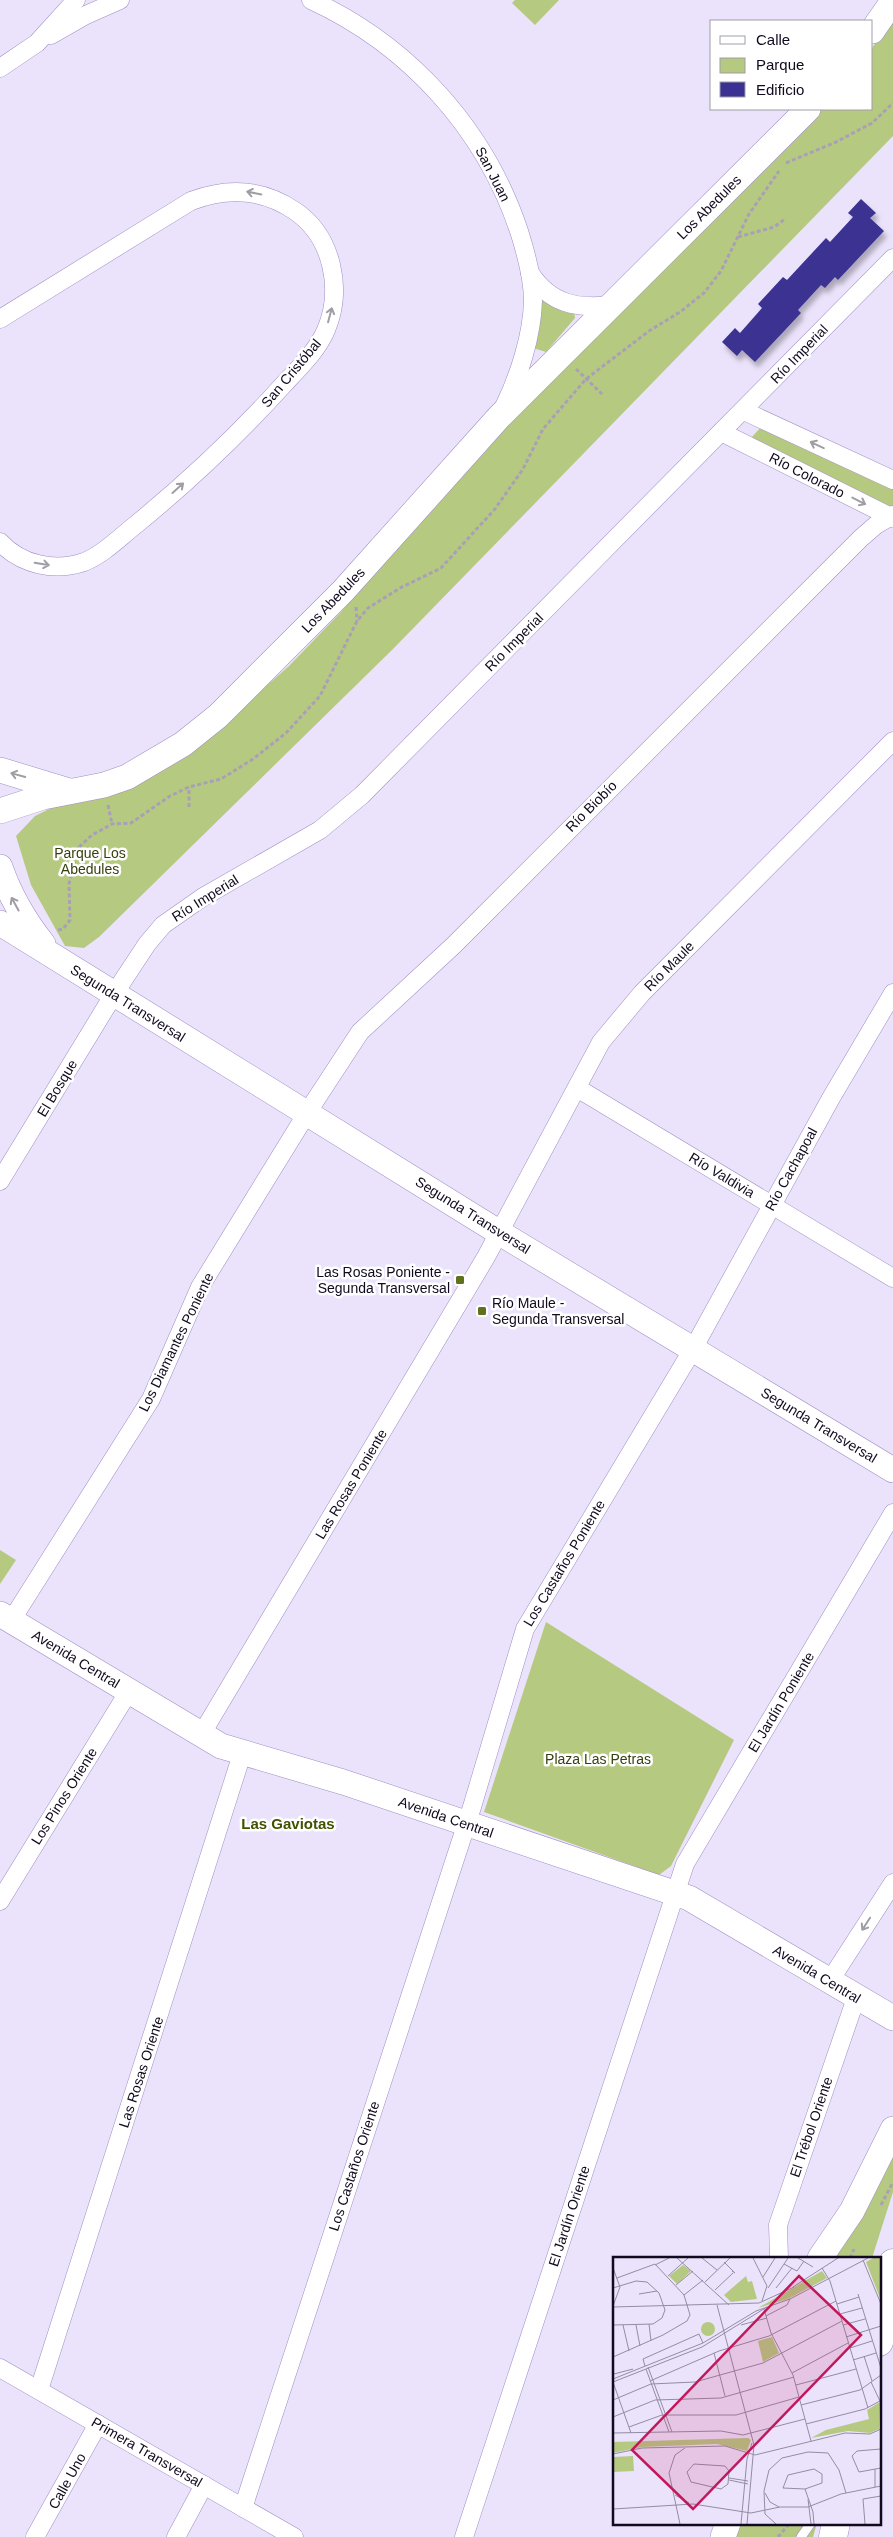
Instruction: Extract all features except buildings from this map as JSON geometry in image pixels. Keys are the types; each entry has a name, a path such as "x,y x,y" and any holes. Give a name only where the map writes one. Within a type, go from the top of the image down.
{"main road":[{"path":"880,2312 893,2263"},
{"path":"880,2339 893,2294"},
{"path":"833,2537 836,2524"}],"street":[{"path":"37,43 76,0"},
{"path":"0,68 37,43 86,15 120,0"},
{"name":"San Juan","path":"311,0 352,22 400,56 429,83 461,119 504,192 524,246 530,273 533,302 527,342 509,397 499,417"},
{"path":"873,30 893,2"},
{"name":"Los Abedules","path":"0,811 43,796 104,785 128,777 183,744 218,716 343,591 499,417 807,110"},
{"name":"San Cristóbal","path":"0,319 191,201 223,192 255,193 285,205 299,214 320,238 327,253 334,284 331,317 317,347 306,360 267,403 201,468 149,514 95,557 70,565 42,565 15,555 0,542"},
{"name":"Río Imperial","path":"114,994 147,944 176,915 320,830 362,795 893,258"},
{"path":"530,273 536,283 552,296 569,304 588,307 611,305"},
{"path":"744,410 893,480"},
{"name":"Río Colorado","path":"721,432 892,517"},
{"name":"Río Biobío","path":"307,1113 360,1032 454,945 862,538 876,525 892,517"},
{"name":"Río Maule","path":"500,1233 601,1042 642,993 893,741"},
{"path":"0,770 69,791"},
{"path":"0,867 9,892 35,934 55,957"},
{"name":"Segunda Transversal","path":"0,924 500,1233 893,1470"},
{"name":"Río Cachapoal","path":"693,1349 877,1016 893,993"},
{"name":"El Bosque","path":"0,1182 114,994"},
{"name":"Río Valdivia","path":"578,1088 893,1278"},
{"name":"Los Diamantes Poniente","path":"6,1617 150,1400 200,1287 307,1113"},
{"name":"Las Rosas Poniente","path":"201,1735 500,1233"},
{"name":"Los Castaños Poniente","path":"466,1824 525,1629 693,1349"},
{"name":"El Jardín Poniente","path":"674,1894 684,1864 893,1513"},
{"name":"Avenida Central","path":"6,1617 201,1735 242,1754 343,1782 689,1898 856,1998 893,2018"},
{"name":"Los Pinos Oriente","path":"0,1901 129,1692"},
{"name":"Las Rosas Oriente","path":"39,2390 242,1754"},
{"name":"Los Castaños Oriente","path":"243,2508 466,1824"},
{"path":"829,1982 893,1884"},
{"name":"El Jardín Oriente","path":"464,2537 674,1894"},
{"name":"El Trébol Oriente","path":"779,2257 778,2225 856,1998"},
{"path":"880,2154 893,2114"},
{"path":"821,2257 852,2211 893,2129"},
{"name":"Primera Transversal","path":"0,2368 294,2537"},
{"name":"Calle Uno","path":"36,2537 98,2424"},
{"path":"176,2537 204,2485"},
{"path":"724,2537 728,2524"}],"lane":[{"path":"801,2537 810,2524"}],"path":[{"path":"35,934 63,929 70,920 69,884 78,848 92,835 112,824 131,823 170,796 189,787 220,779 253,759 286,733 320,696 357,620 368,608 400,588 441,568 495,509 523,469 543,429 586,379 649,331 680,312 704,293 721,271 749,214 768,184 786,163 836,142 872,123 893,103"},
{"path":"738,237 774,227 785,219"},
{"path":"562,355 602,394"},
{"path":"189,787 189,807"},
{"path":"778,2537 789,2524"}],"green space":[{"path":"515,0 559,0 535,25 512,3"},
{"name":"Parque Los Abedules","path":"893,18 893,136 393,649 99,937 84,948 65,946 31,885 16,836 35,816 224,723 289,666 341,612 389,554 485,452 506,425 820,110 873,110 873,47"},
{"path":"542,296 574,310 575,318 546,352 533,348"},
{"path":"763,425 893,489 893,508 751,438"},
{"path":"0,1550 16,1560 0,1584"},
{"name":"Plaza Las Petras","path":"546,1622 734,1740 671,1866 659,1875 484,1812"},
{"path":"893,2152 893,2192 872,2257 832,2257"},
{"path":"737,2524 817,2524 813,2537 733,2537"}],"place":[{"name":"Las Rosas Poniente - Segunda Transversal","path":"460,1280"},
{"name":"Río Maule - Segunda Transversal","path":"482,1311"}],"district":[{"name":"Las Gaviotas","path":"288,1824"}]}
